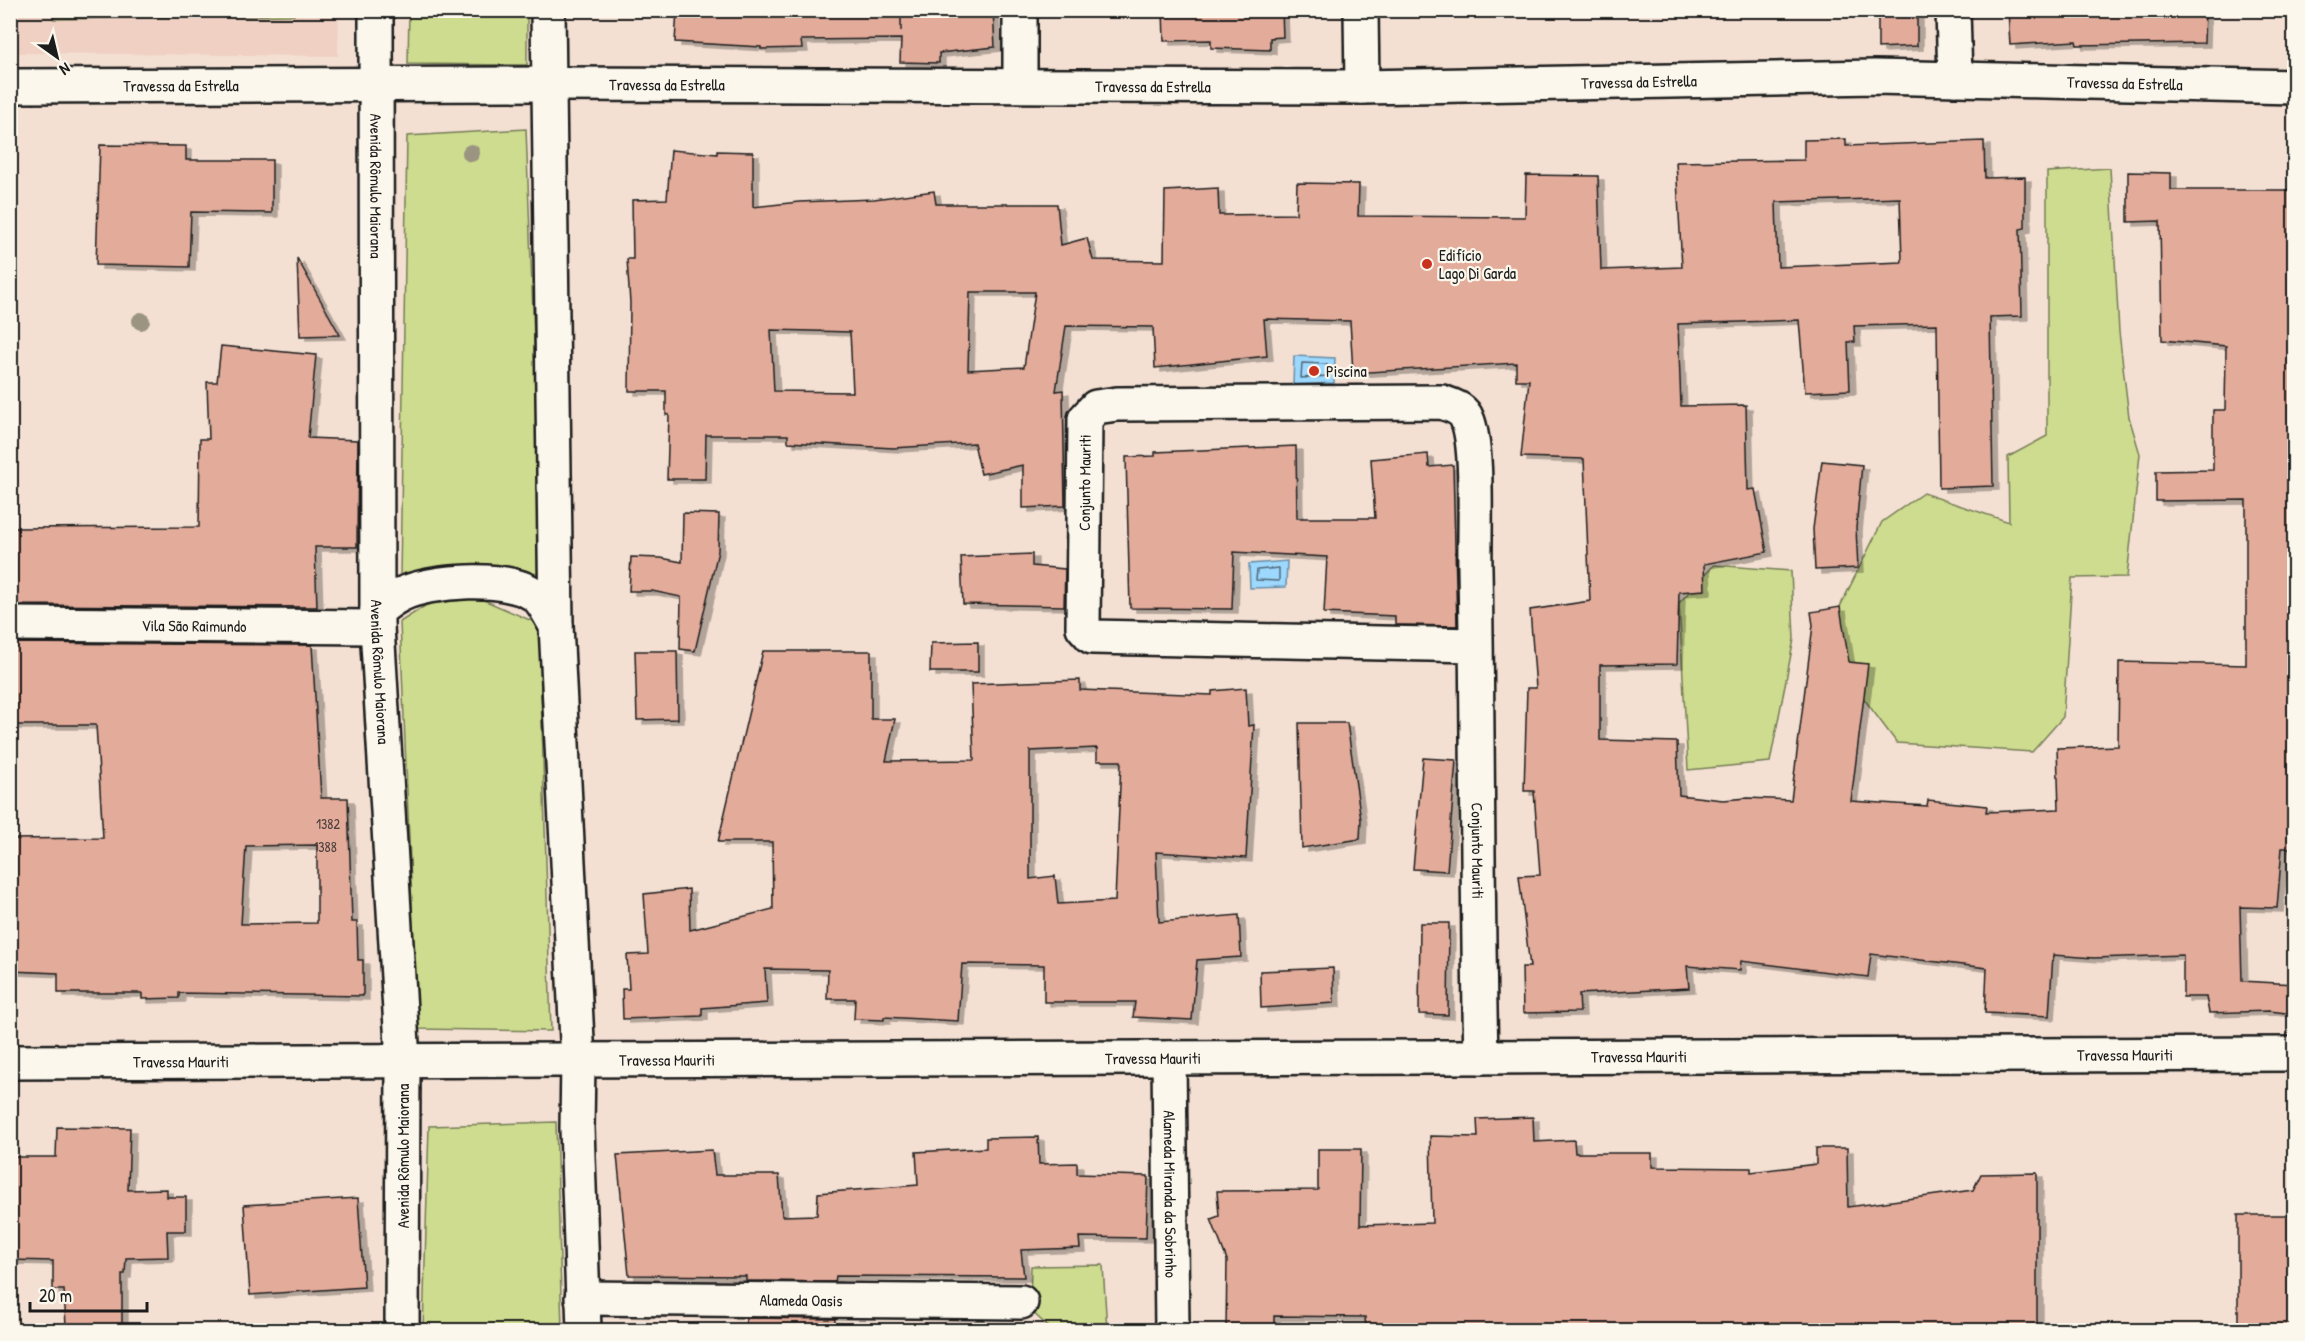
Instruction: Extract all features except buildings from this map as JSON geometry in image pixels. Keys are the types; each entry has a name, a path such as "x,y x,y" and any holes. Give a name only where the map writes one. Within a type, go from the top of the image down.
{"street":[{"name":"Avenida Rômulo Maiorana","path":"376,10 377,619 403,1061 402,1330"},
{"path":"548,10 556,625 578,1060 584,1330"},
{"path":"1020,10 1020,85"},
{"path":"1361,10 1362,87"},
{"path":"1953,10 1955,79"},
{"name":"Travessa da Estrella","path":"10,87 548,84 1362,87 1875,77 2295,87"},
{"name":"Conjunto Mauriti","path":"1476,645 1092,637 1083,627 1085,419 1096,407 1117,404 1442,402 1461,410 1467,419 1473,457 1476,645 1481,1057"},
{"path":"377,619 401,594 447,583 484,581 504,584 535,595 556,625"},
{"name":"Vila São Raimundo","path":"10,624 377,619"},
{"name":"Travessa Mauriti","path":"10,1062 2295,1054"},
{"name":"Alameda Miranda da Sobrinho","path":"1169,1058 1173,1330"},
{"name":"Alameda Oasis","path":"582,1298 1021,1302"}],"shaded area":[{"path":"11,11 339,11 338,56 11,53"}],"green space":[{"path":"54,10 294,10 294,15 54,19"},
{"path":"409,11 527,11 527,65 408,64"},
{"path":"526,129 543,577 469,566 400,578 407,136"},
{"path":"2110,168 2119,332 2129,417 2140,454 2127,577 2072,578 2063,717 2032,752 1897,743 1822,643 1882,522 1923,493 2009,522 2008,457 2047,436 2047,172"},
{"path":"1714,565 1791,571 1794,639 1770,762 1688,770 1679,603"},
{"path":"479,598 539,624 551,1031 417,1029 400,622 428,604"},
{"path":"556,1122 562,1330 423,1330 429,1126"},
{"path":"1103,1265 1107,1330 1052,1330 1030,1310 1031,1266"}],"water":[{"name":"Piscina","path":"1294,356 1335,358 1334,383 1293,385"},
{"path":"1287,561 1286,587 1250,588 1249,564"}],"place":[{"name":"Edifício Lago Di Garda","path":"1427,264"},
{"name":"Piscina","path":"1314,371"}]}
